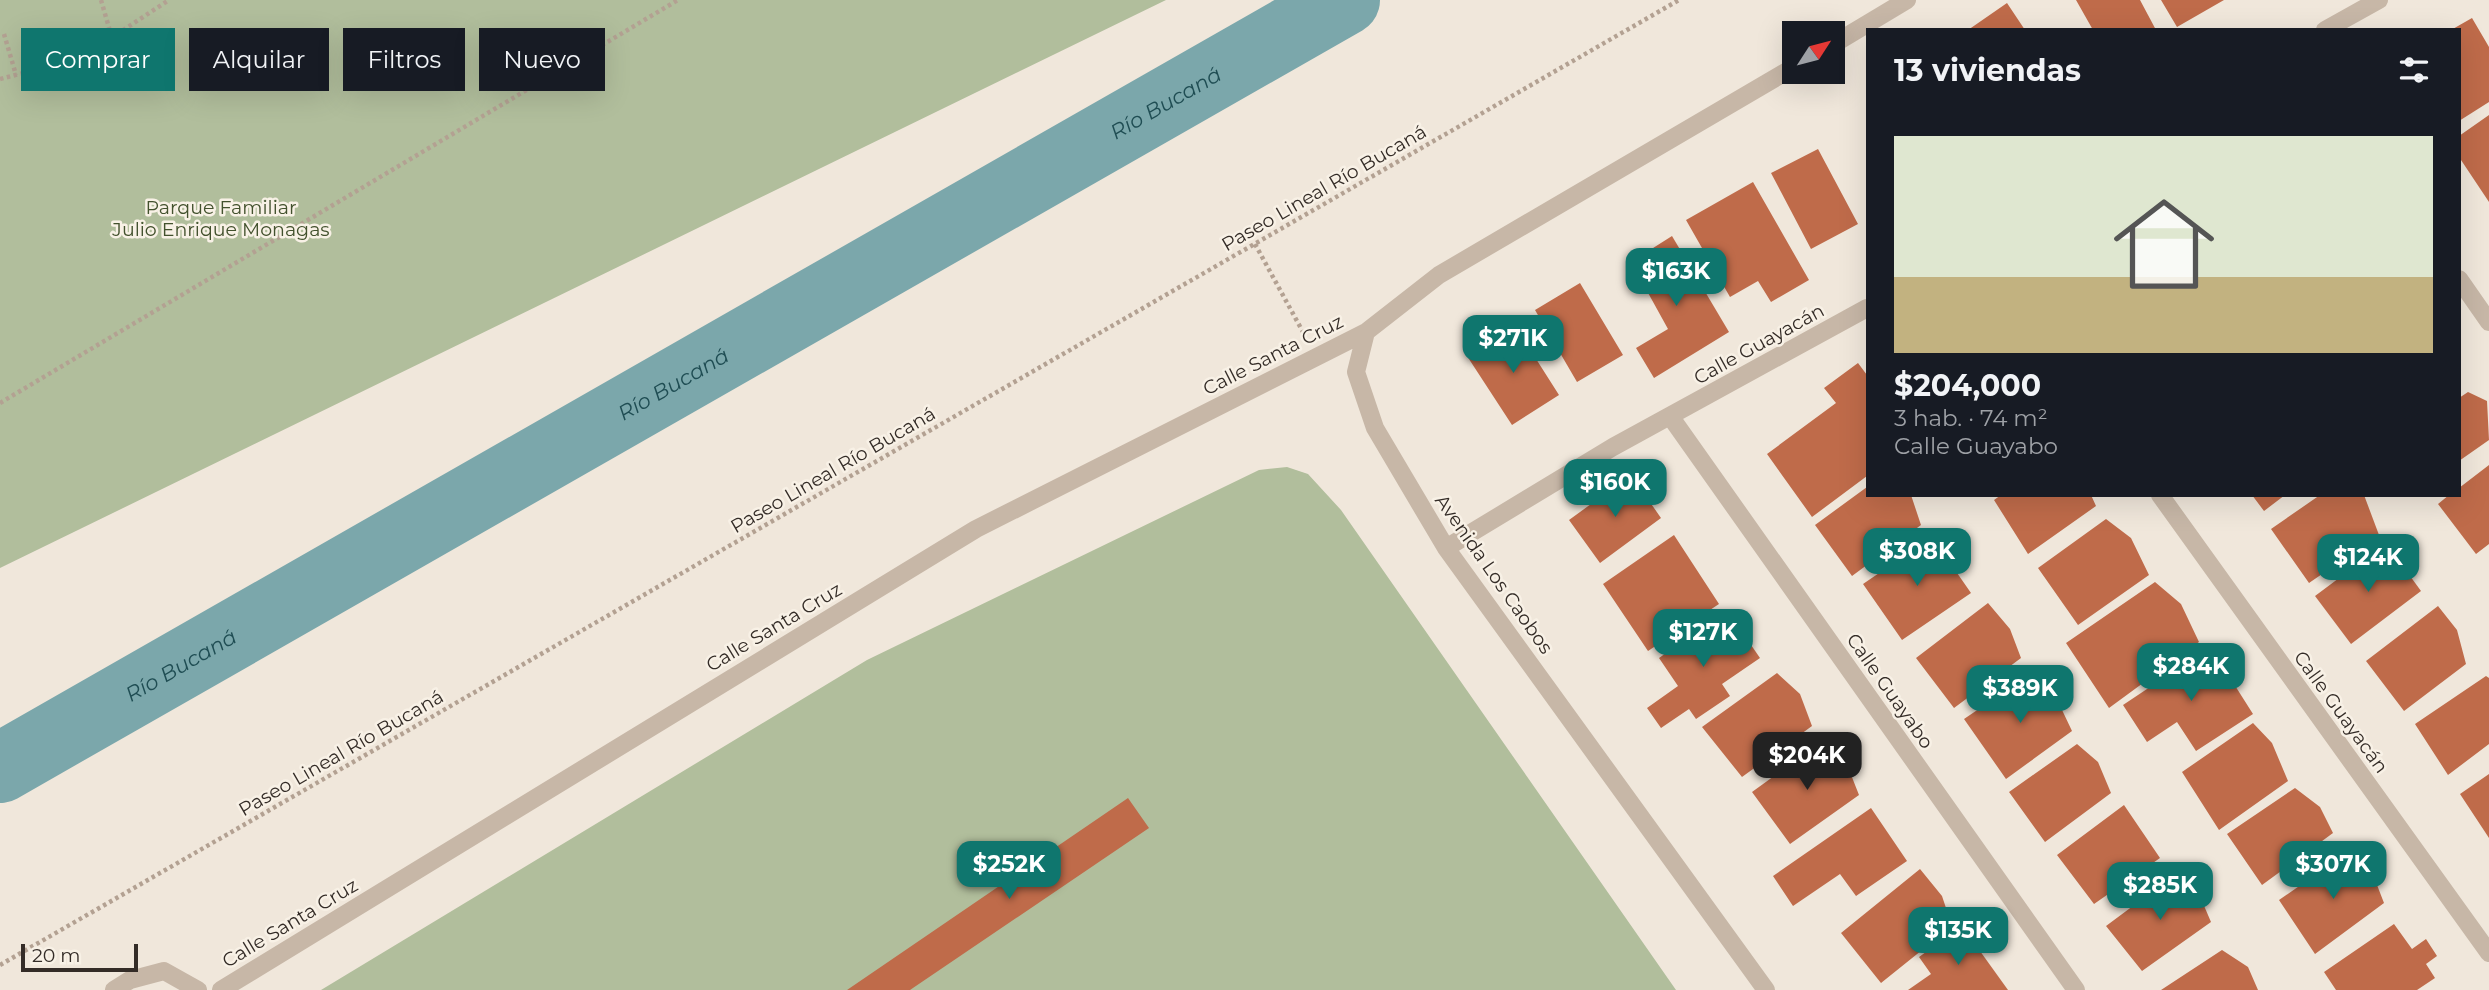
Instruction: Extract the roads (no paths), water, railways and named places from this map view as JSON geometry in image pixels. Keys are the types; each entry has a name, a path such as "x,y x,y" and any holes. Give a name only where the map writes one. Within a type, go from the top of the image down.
{"street":[{"path":"1845,37 1907,0"},
{"path":"2329,28 2379,0"},
{"path":"1366,332 1439,275 1782,74"},
{"path":"2461,282 2489,321"},
{"name":"Calle Guayacán","path":"1446,548 1670,416 1866,309"},
{"name":"Calle Santa Cruz","path":"221,990 975,529 1366,332"},
{"name":"Avenida Los Caobos","path":"1366,332 1356,372 1375,428 1446,548 1766,990"},
{"name":"Calle Guayabo","path":"1670,416 2076,990"},
{"name":"Calle Guayacán","path":"2161,497 2489,953"},
{"path":"114,990 130,980 164,971 198,990"}],"waterway":[{"name":"Río Bucaná","path":"0,768 1345,0"}],"park label":[{"name":"Parque Familiar Julio Enrique Monagas","path":"221,218"}]}
